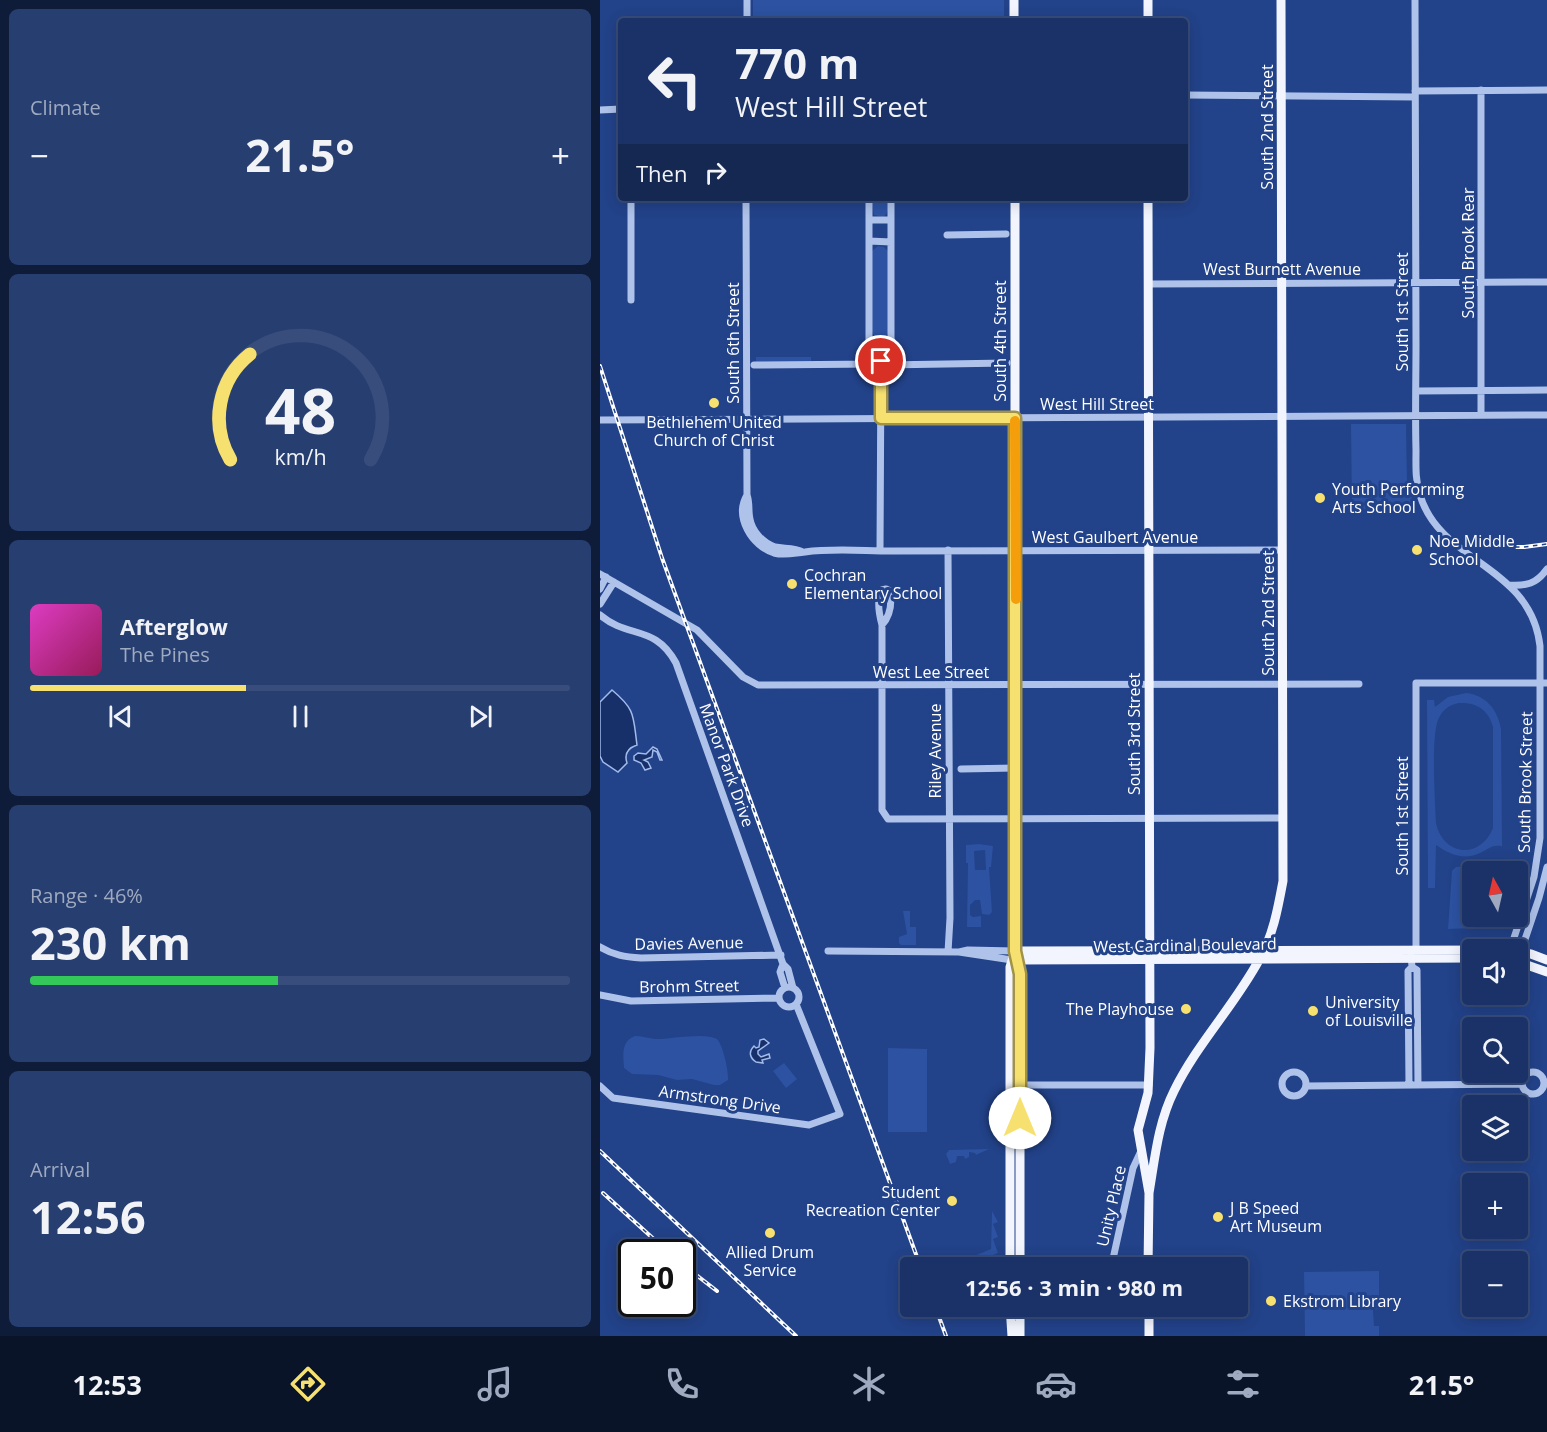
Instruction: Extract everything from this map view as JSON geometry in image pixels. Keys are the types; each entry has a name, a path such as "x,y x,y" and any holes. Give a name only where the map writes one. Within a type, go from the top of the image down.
{"main road":[{"path":"1014,0 1014,18"},
{"path":"1148,0 1148,18"},
{"name":"South 2nd Street","path":"1149,1193 1157,1141 1164,1115 1184,1072 1262,955 1276,918 1283,881 1281,0"},
{"name":"South 4th Street","path":"1010,1257 1020,974 1015,957 1015,201"},
{"name":"South 3rd Street","path":"1148,201 1149,1086 1138,1126 1149,1193 1148,1257"},
{"name":"West Cardinal Boulevard","path":"1015,957 1053,953 1150,956 1462,950"},
{"name":"West Cardinal Boulevard","path":"1262,955 1412,963 1462,959"},
{"path":"1528,957 1547,960"},
{"path":"1528,960 1547,972"},
{"name":"South 4th Street","path":"1016,1085 1020,1257"},
{"path":"1138,1126 1146,1138 1157,1141"},
{"path":"1011,1317 1012,1336"},
{"path":"1020,1317 1020,1336"},
{"path":"1149,1317 1149,1336"}],"street":[{"path":"747,0 747,18"},
{"name":"South 1st Street","path":"1412,963 1416,683 1543,682 1537,628 1523,600 1509,585 1445,535 1429,516 1420,498 1417,480 1415,415 1415,0"},
{"name":"South Brook Rear","path":"1481,90 1481,415"},
{"path":"1188,95 1281,97 1547,90"},
{"path":"600,110 618,109"},
{"path":"631,201 631,300"},
{"name":"South 6th Street","path":"746,201 747,491"},
{"path":"869,201 869,355 881,363"},
{"path":"881,363 890,358 892,341 891,201"},
{"path":"869,220 891,220"},
{"path":"947,235 1006,234"},
{"path":"869,241 891,242"},
{"name":"West Burnett Avenue","path":"1148,284 1547,282"},
{"path":"870,341 892,341"},
{"path":"880,551 881,363"},
{"path":"754,365 1007,363"},
{"path":"1416,391 1547,390"},
{"name":"West Hill Street","path":"600,420 1547,415"},
{"name":"West Gaulbert Avenue","path":"747,491 744,500 744,520 747,530 763,548 776,553 948,550 1282,550"},
{"name":"Riley Avenue","path":"948,550 950,918 948,952"},
{"path":"1509,585 1532,584 1547,569"},
{"path":"600,589 603,575 614,582 600,604"},
{"name":"West Lee Street","path":"614,582 697,630 743,677 755,684 948,686 1359,684"},
{"name":"Manor Park Drive","path":"600,615 609,623 622,629 642,632 652,637 668,651 676,663 783,964 788,969 789,988 796,990 799,997 796,1004 840,1114"},
{"path":"882,625 882,810 886,817 894,820 1283,818"},
{"name":"South Brook Street","path":"1514,939 1534,876 1544,816 1543,682"},
{"path":"960,769 1016,768"},
{"name":"South Brook Street","path":"1525,939 1547,867"},
{"name":"Davies Avenue","path":"600,947 622,957 641,958 781,955"},
{"name":"West Cardinal Boulevard","path":"828,951 959,952 968,950 1015,957"},
{"path":"1412,963 1417,970 1414,1085"},
{"path":"789,988 779,998 782,1005 796,1004"},
{"name":"Brohm Street","path":"600,994 632,1000 779,998"},
{"path":"1306,1086 1521,1084"},
{"path":"1016,1085 1149,1086"},
{"name":"Armstrong Drive","path":"600,1086 613,1098 809,1125 840,1114"},
{"name":"Unity Place","path":"1113,1257 1132,1168 1141,1152"}],"shaded area":[{"path":"753,0 1004,0 1004,18 753,18"},
{"path":"872,201 888,201 888,211 883,217 874,215"},
{"path":"878,246 888,251 889,332 884,338 875,338 872,331 872,251"},
{"path":"756,357 811,357 811,364 756,364"},
{"path":"1351,424 1406,424 1407,481 1415,509 1412,512 1352,513"},
{"path":"612,690 632,714 637,745 628,752 627,763 618,772 603,762 600,756 600,702"},
{"path":"1466,693 1473,694 1485,700 1497,716 1501,729 1502,846 1492,847 1474,855 1462,856 1451,854 1436,845 1435,888 1428,888 1427,700 1434,700 1435,707 1448,697","holes":["1459,703 1481,708 1493,727 1493,828 1480,845 1462,850 1454,848 1440,834 1436,823 1434,785 1434,754 1438,720 1444,711"]},
{"path":"653,747 657,749 662,760 653,750 652,757 644,760 651,768 645,770 641,763 634,760 634,756 638,753 646,754"},
{"path":"966,845 993,846 991,867 989,867 992,912 989,915 982,914 980,900 975,900 970,905 970,915 981,916 981,927 967,927","holes":["985,850 986,870 975,870 974,851"]},
{"path":"1462,866 1462,927 1473,927 1471,928 1448,929 1452,871 1456,867"},
{"path":"903,911 910,911 910,927 916,927 916,945 899,943 899,937 907,934"},
{"path":"635,1036 655,1039 704,1036 717,1039 725,1059 728,1080 720,1085 714,1085 692,1079 677,1080 658,1075 632,1074 624,1068 623,1053 627,1041"},
{"path":"764,1039 769,1043 758,1051 758,1054 761,1057 769,1054 770,1058 762,1060 763,1063 756,1062 751,1057 751,1050 754,1046 759,1047 760,1040"},
{"path":"888,1048 927,1049 927,1132 888,1132"},
{"path":"784,1063 797,1079 786,1088 773,1071"},
{"path":"989,1149 976,1155 969,1152 969,1157 965,1159 964,1156 957,1156 956,1162 950,1164 946,1154 949,1150"},
{"path":"992,1211 998,1222 993,1224 998,1237 993,1239 998,1253 988,1257 972,1257 991,1249"},
{"path":"1379,1271 1379,1309 1373,1310 1374,1326 1379,1326 1379,1336 1305,1336 1304,1272"}],"railway":[{"path":"600,366 662,558 917,1257"},
{"path":"1488,547 1524,547 1547,544"},
{"path":"600,1151 796,1336"},
{"path":"603,1193 654,1239"},
{"path":"696,1275 717,1291"},
{"path":"939,1317 946,1336"}],"slow traffic":[{"path":"1015,421 1016,599"}],"place":[{"name":"Bethlehem United Church of Christ","path":"714,403"},
{"name":"Youth Performing Arts School","path":"1320,498"},
{"name":"Noe Middle School","path":"1417,550"},
{"name":"Cochran Elementary School","path":"792,584"},
{"name":"The Playhouse","path":"1186,1009"},
{"name":"University of Louisville","path":"1313,1011"},
{"name":"Student Recreation Center","path":"952,1201"},
{"name":"J B Speed Art Museum","path":"1218,1217"},
{"name":"Allied Drum Service","path":"770,1233"},
{"name":"Ekstrom Library","path":"1271,1301"}],"route":[{"path":"881,361 881,418 1015,418 1015,951 1020,969 1020,1118"}]}
